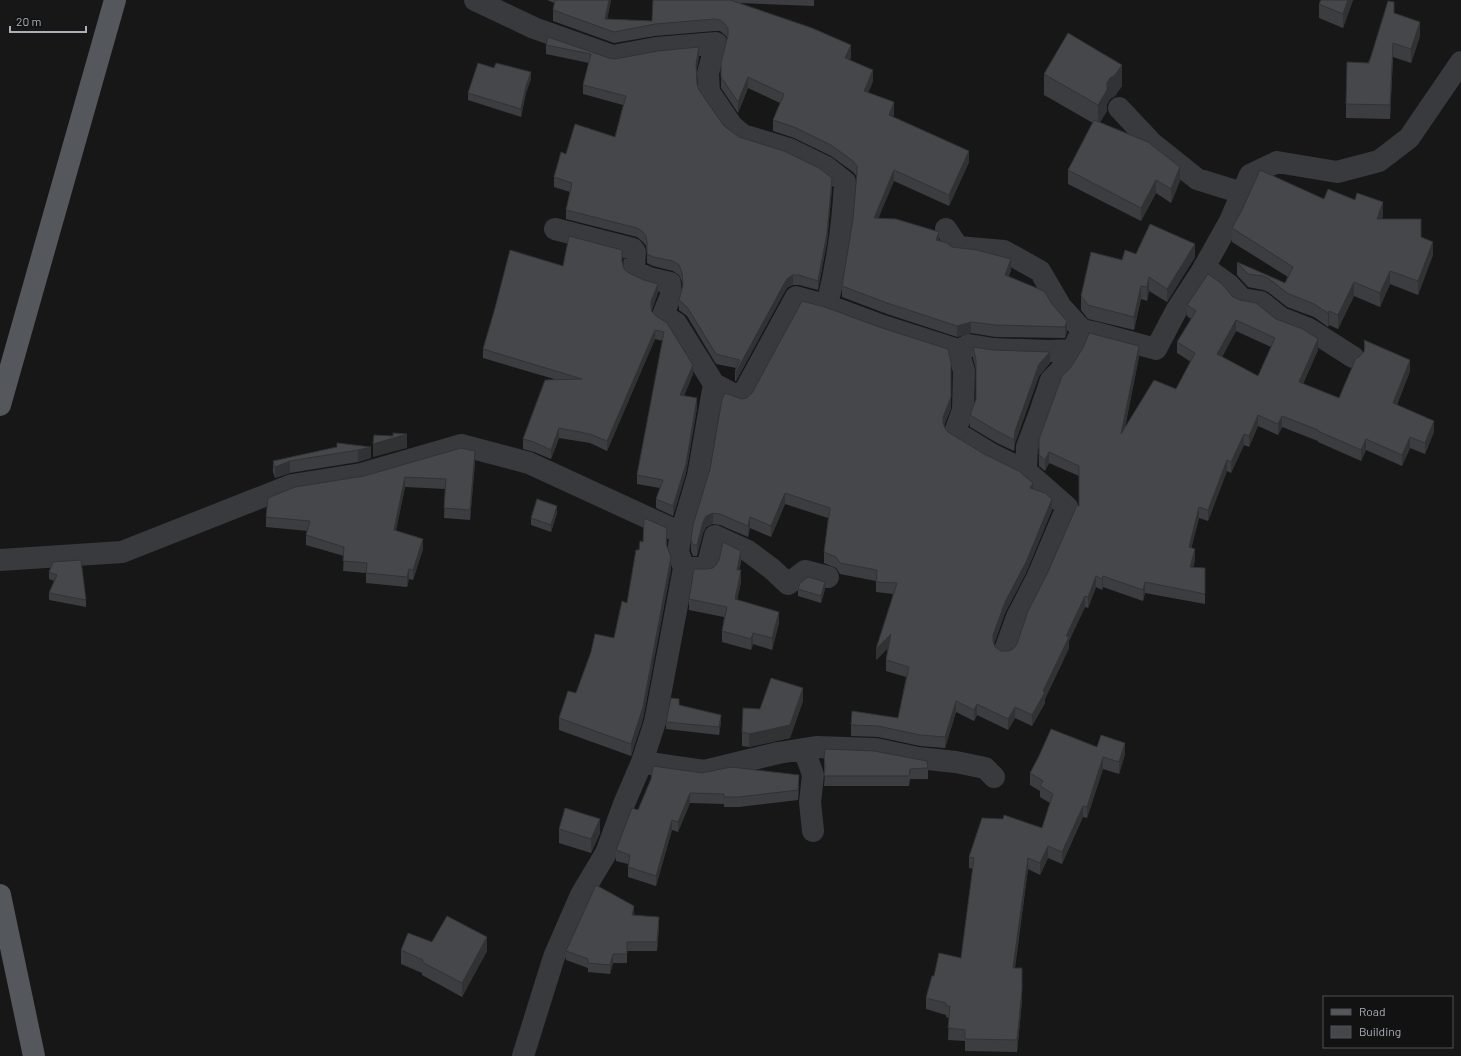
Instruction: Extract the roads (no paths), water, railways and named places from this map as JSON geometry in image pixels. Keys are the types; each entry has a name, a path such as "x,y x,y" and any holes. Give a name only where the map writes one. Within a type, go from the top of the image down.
{"main road":[{"path":"0,406 116,0"},
{"path":"0,895 34,1056"}],"street":[{"path":"475,0 534,28 613,56 656,48 716,43 708,73 709,92 732,126 743,135 789,149 826,167 845,182 844,214 835,273 827,305"},
{"path":"946,229 958,247 1004,251 1040,271 1061,306 1082,330 1156,349 1176,311 1204,267 1230,221 1250,175 1277,162 1337,172 1379,161 1409,138 1461,62"},
{"path":"1119,108 1152,143 1197,179 1242,192"},
{"path":"555,229 633,249 635,252 634,271 649,278 670,283 671,295 663,315 676,323 714,384 741,398 796,297 827,305 883,326 958,350 969,345 994,349 1048,351 1073,350"},
{"path":"1204,267 1229,285 1242,298 1261,302 1281,318 1309,329 1353,357"},
{"path":"1026,471 1027,447 1051,380 1060,371 1073,350 1082,330"},
{"path":"958,350 964,371 963,410 954,432 991,454 1026,471 1067,507 1037,578 1017,617 1005,650"},
{"path":"522,1056 538,1011 554,957 581,895 606,853 624,804 642,762 655,722 684,568 678,552 681,533 698,476 714,384"},
{"path":"0,560 122,552 292,485 361,474 461,445 529,463 681,533"},
{"path":"684,568 707,568 715,536 748,551 772,569 788,584 805,570 828,577"},
{"path":"642,762 704,771 778,753 804,749 876,749 918,758 985,768 994,778"},
{"path":"804,749 812,775 810,802 812,831"}]}
